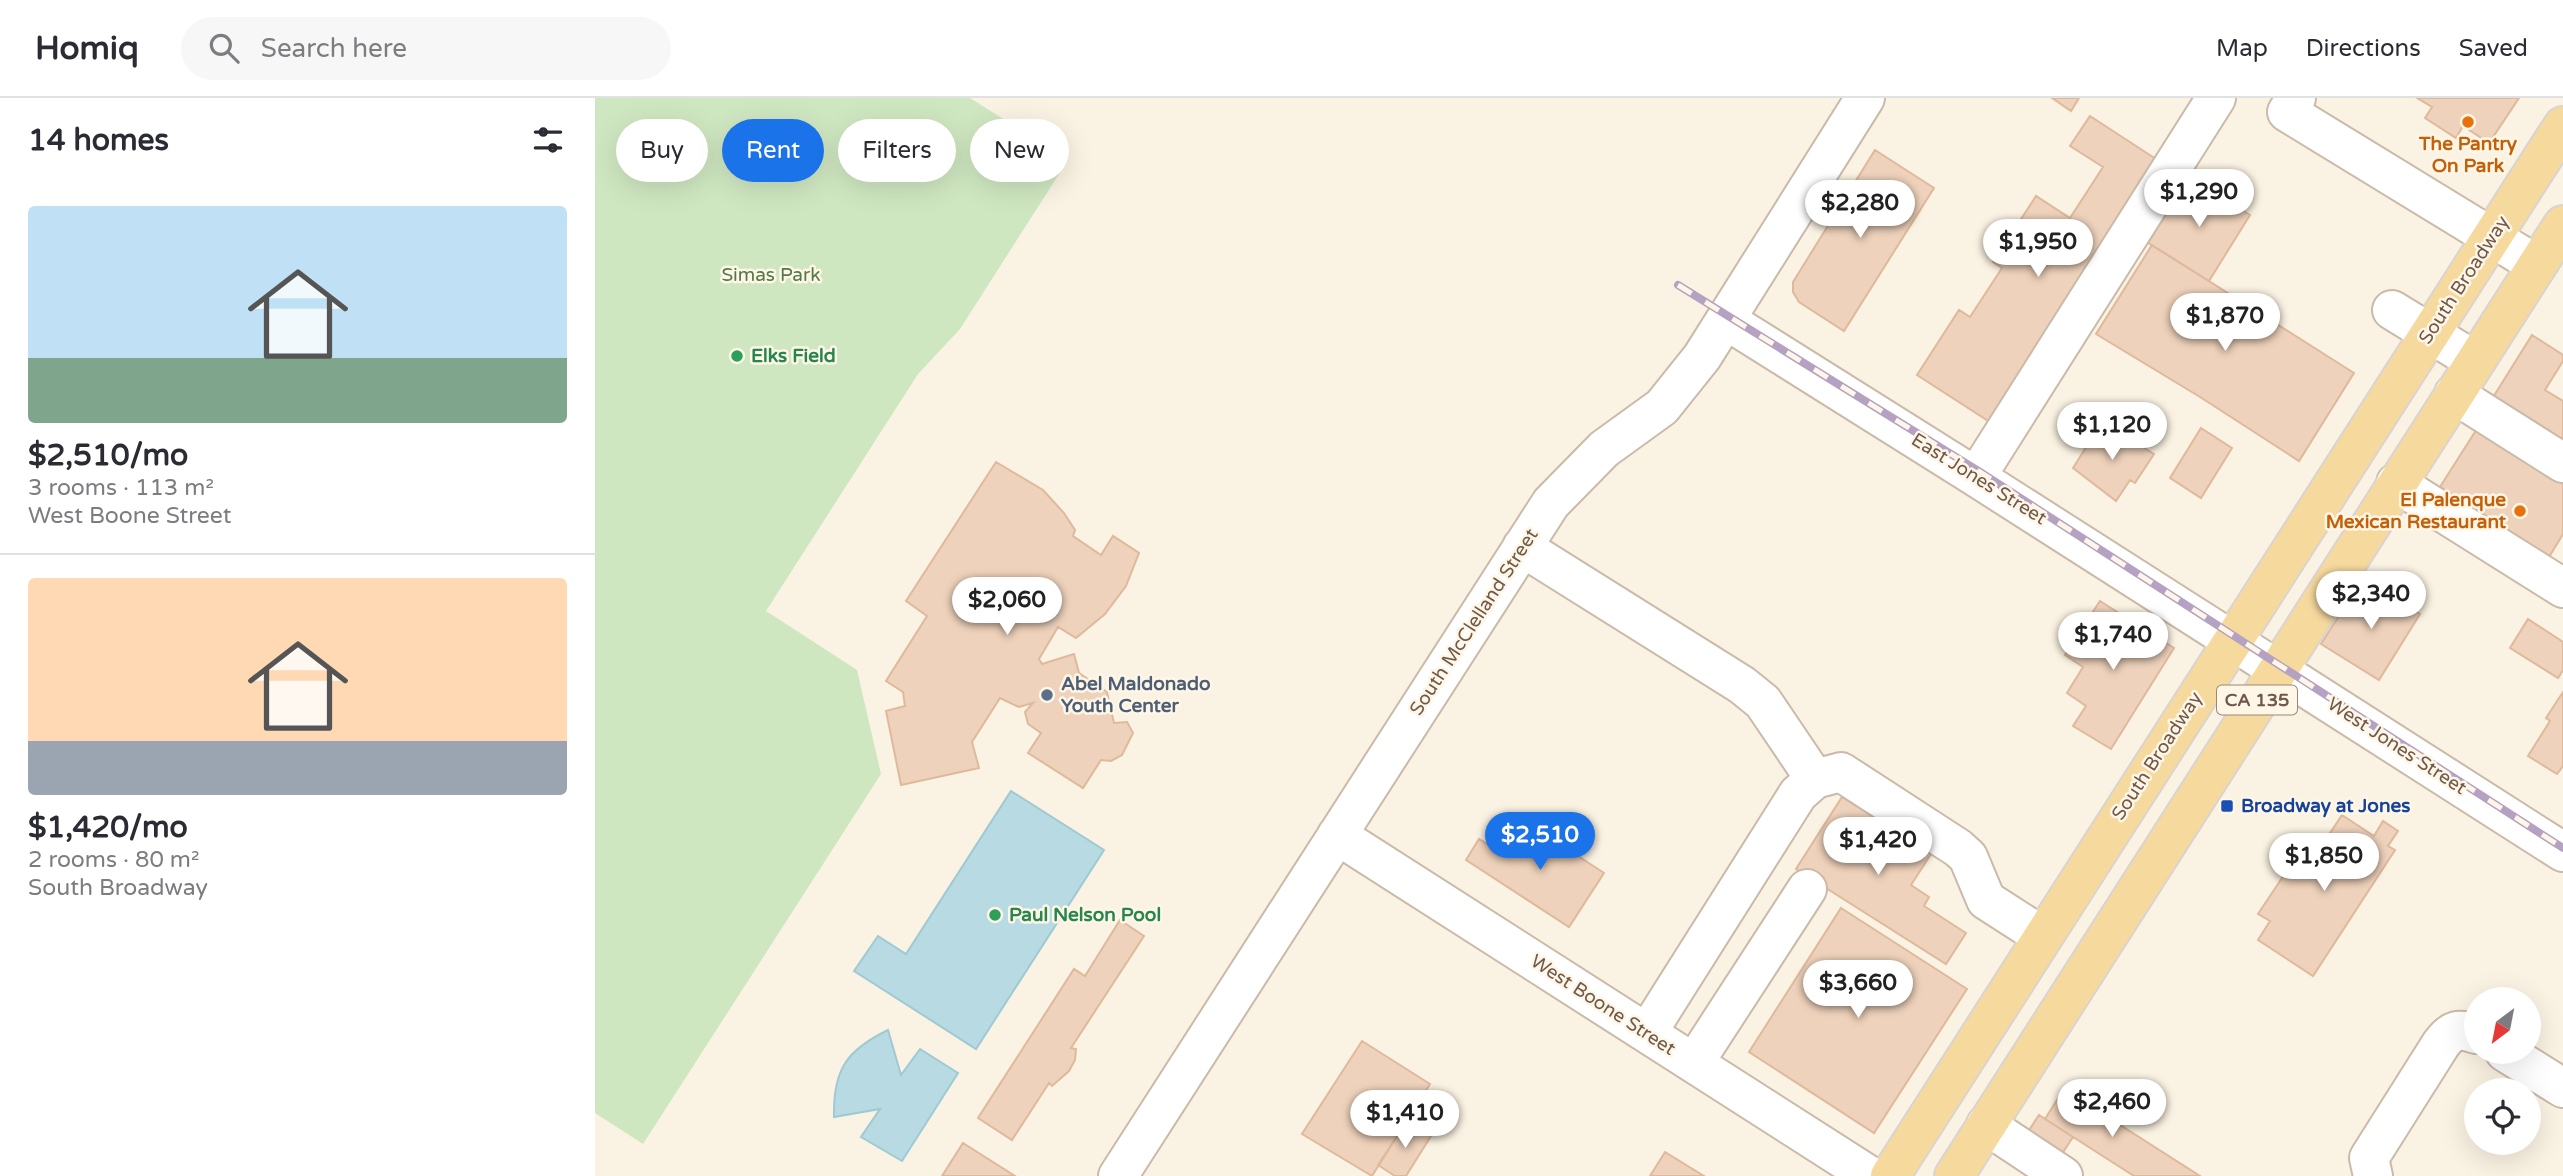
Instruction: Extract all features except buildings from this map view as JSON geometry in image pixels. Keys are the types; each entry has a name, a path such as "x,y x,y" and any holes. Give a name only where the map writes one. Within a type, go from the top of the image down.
{"main road":[{"name":"South Broadway","path":"1890,1176 2563,126"},
{"name":"CA 135","path":"1954,1176 2563,225"}],"street":[{"name":"South McClelland Street","path":"1120,1175 1551,503 1604,449 1662,407 1702,357 1775,237 1865,98"},
{"path":"1976,477 2216,98"},
{"path":"2296,98 2287,112 2537,265"},
{"path":"2392,310 2475,362"},
{"name":"East Jones Street","path":"1726,320 2232,640"},
{"path":"2454,394 2563,463"},
{"path":"2396,483 2563,588"},
{"path":"1521,547 1742,685 1763,702 1815,779"},
{"name":"West Jones Street","path":"2232,640 2563,852"},
{"path":"1647,1033 1798,794 1815,779 1841,772 1958,848 1968,857 1986,900 2042,936"},
{"name":"West Boone Street","path":"1337,835 1870,1176"},
{"path":"1695,1063 1807,889"},
{"path":"2373,1176 2369,1158 2441,1044 2450,1032 2464,1029"},
{"path":"2524,1064 2563,1088"},
{"path":"1986,1125 2063,1176"}],"green space":[{"name":"Simas Park","path":"595,98 970,98 1003,119 970,119 970,182 1054,182 960,329 918,374 766,611 857,670 881,774 643,1144 595,1113"}],"water":[{"path":"1011,791 1104,850 976,1049 854,971 878,936 906,954"},
{"path":"888,1030 901,1075 920,1049 958,1073 902,1161 861,1137 880,1109 834,1117 836,1086 845,1063 862,1045"}],"railway":[{"path":"1678,285 1980,472 2563,848"}],"place":[{"name":"The Pantry On Park","path":"2468,122"},
{"name":"Elks Field","path":"737,356"},
{"name":"El Palenque Mexican Restaurant","path":"2520,511"},
{"name":"Abel Maldonado Youth Center","path":"1047,695"},
{"name":"Broadway at Jones","path":"2227,806"},
{"name":"Paul Nelson Pool","path":"995,915"}]}
